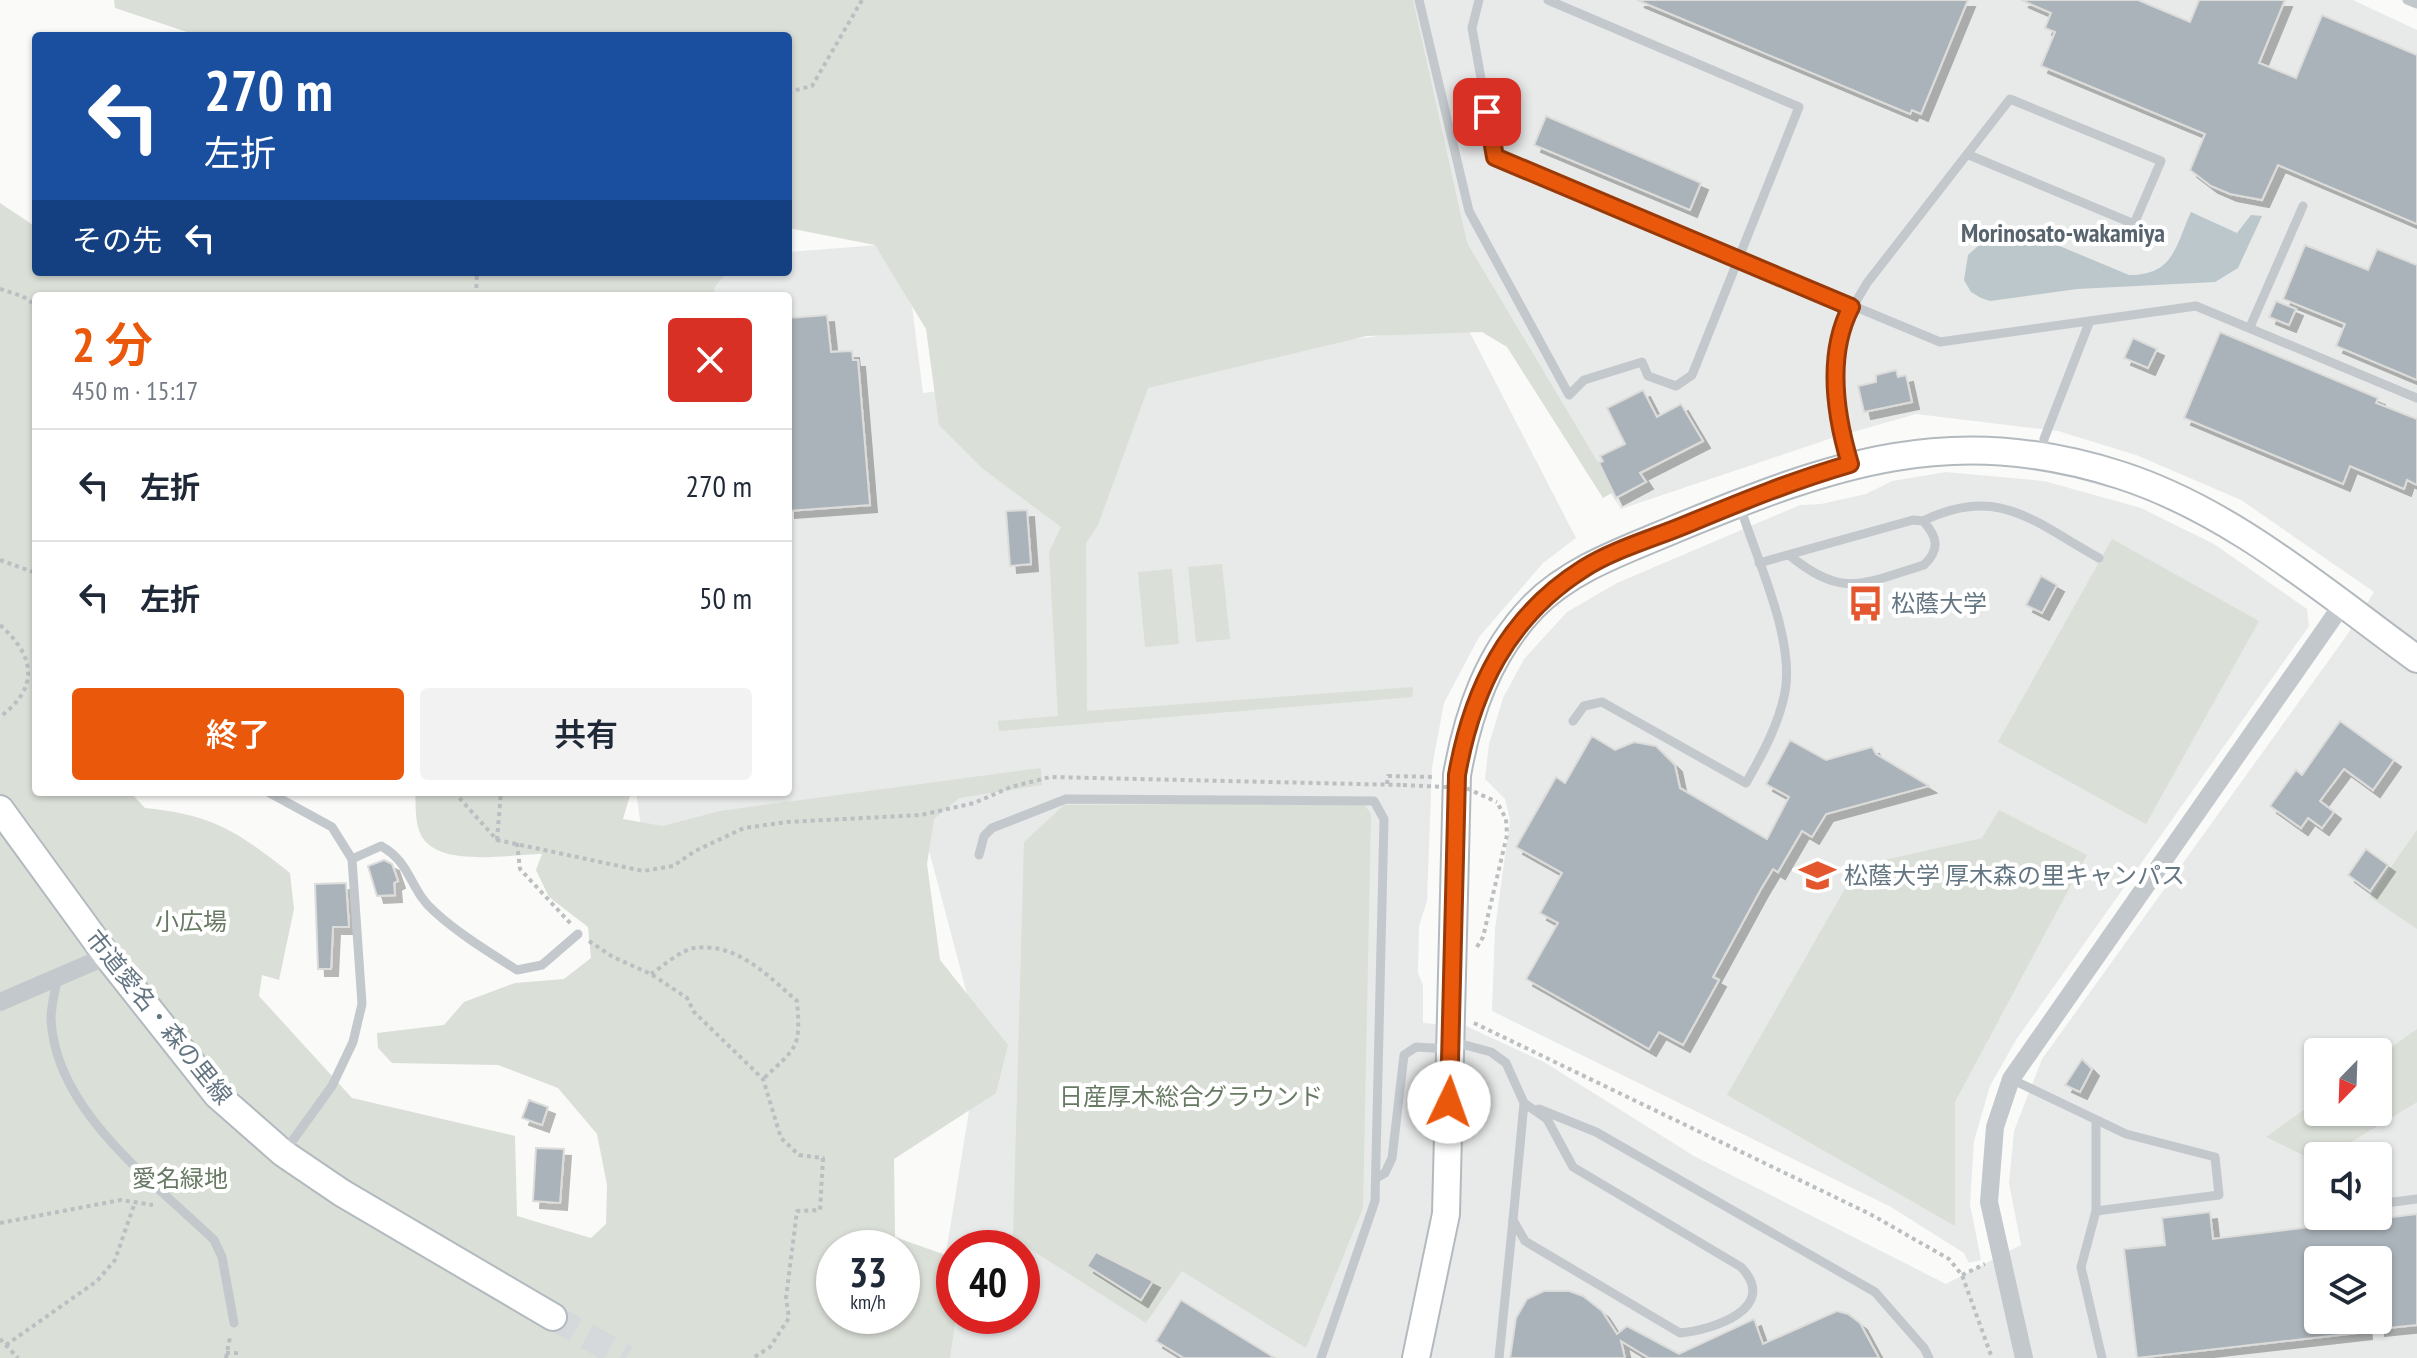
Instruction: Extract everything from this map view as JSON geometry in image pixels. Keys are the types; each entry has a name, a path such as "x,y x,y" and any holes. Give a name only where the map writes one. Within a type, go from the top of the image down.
{"street":[{"path":"1416,1358 1446,1214 1457,1037 1457,775 1466,724 1502,646 1534,606 1584,568 1798,479 1850,464 1938,449 1995,449 2043,456 2118,474 2163,490 2229,522 2417,659"},
{"path":"2024,1358 1989,1202 1995,1127 2011,1079 2342,605"},
{"name":"市道愛名・森の里線","path":"0,809 107,956 217,1095 283,1153 553,1317"},
{"path":"0,1002 107,956"}],"lane":[{"path":"1419,0 1469,211 1569,395 1584,380 1642,362 1648,376 1676,386 1692,375 1799,107 1548,0"},
{"path":"1479,0 1472,28 1495,157 1940,342 2196,306 2417,398"},
{"path":"2407,0 2417,4"},
{"path":"1850,464 1843,439 1835,346 1851,307 2010,99 2161,161 2134,224 1969,155"},
{"path":"2250,327 2303,206"},
{"path":"2043,456 2044,439 2089,323"},
{"path":"1573,721 1584,706 1602,702 1746,783 1766,750 1785,691 1786,653 1738,503"},
{"path":"1759,563 1913,520 1923,521 1950,508 1995,505 2017,513 2099,558"},
{"path":"1789,555 1833,584 1858,584 1924,565 1933,557 1937,545 1934,533 1923,521"},
{"path":"275,796 332,827 352,859 362,1004 353,1042 332,1086 283,1153"},
{"path":"979,855 984,836 992,828 1066,799 1374,801 1384,819 1376,1178 1368,1224 1321,1358"},
{"path":"352,859 381,846 399,856 416,892 434,912 517,970 542,965 578,934"},
{"path":"58,977 51,1022 55,1046 70,1087 90,1120 214,1240 222,1257 234,1323"},
{"path":"1376,1178 1385,1173 1392,1158 1404,1055 1416,1047 1457,1037 1491,1052 1506,1063 1524,1103 1499,1358"},
{"path":"2011,1079 2126,1134 2215,1157 2219,1195 2096,1211"},
{"path":"1513,1220 1525,1241 1539,1251 1680,1333 1714,1324 1747,1309 1753,1297 1752,1278 1741,1267 1573,1167 1547,1119 1524,1103"},
{"path":"1524,1103 1596,1132 1875,1292 1924,1348 1929,1358"},
{"path":"2096,1121 2096,1211 2081,1267 2102,1358"},
{"path":"2392,1202 2417,1199"}],"path":[{"path":"792,91 812,86 862,0"},
{"path":"0,289 32,302"},
{"path":"0,560 32,572"},
{"path":"0,625 27,655 29,680 15,705 2,716"},
{"path":"1387,784 1388,776 1441,778"},
{"path":"1403,785 1466,788 1497,802 1506,819 1507,835 1483,937 1471,956"},
{"path":"458,796 497,840 643,871 673,866 695,851 744,828 787,822 854,822 939,811"},
{"path":"497,840 501,796"},
{"path":"517,843 520,869 578,934 613,957 651,974 687,998 694,1012 763,1079 781,1138 799,1155 823,1158 820,1210 797,1211 786,1298 789,1318 770,1347 753,1358"},
{"path":"651,974 692,948 730,951 755,965 797,1001 800,1032 796,1048 763,1079"},
{"path":"1457,1037 1513,1040 1870,1214 1949,1259 1962,1275 1992,1358"},
{"path":"0,1223 121,1200 183,1210"},
{"path":"6,1345 97,1281 115,1260 135,1202"},
{"path":"1962,1275 2000,1257"},
{"path":"234,1323 226,1355 236,1353 236,1358"},
{"path":"0,1339 18,1358"}],"shaded area":[{"path":"1391,0 2353,0 2417,30 2417,1358 929,1358 936,1315 936,1334 1040,1334 1040,1230 950,1230 980,1043 918,809 642,834 637,796 792,796 792,292 697,292 695,276 792,276 792,252 904,243 923,393 1466,325 1576,538 1543,563 1479,637 1444,703 1432,767 1427,901 1419,926 1418,973 1423,985 1423,1023 1466,1026 1544,1062 1694,1156 1946,1284 2021,1245 2009,1183 2014,1131 2042,1059 2347,635 2374,592 2241,500 2136,455 2058,431 1916,414 1832,438 1621,509 1449,251"},
{"path":"2191,212 2237,233 2251,215 2262,216 2238,268 2215,282 2077,289 1990,301 1971,292 1964,280 1968,255 1987,238 2014,227 2129,275 2144,274 2155,270 2171,257"},
{"name":"松蔭大学 厚木森の里キャンパス","path":"1946,472 2044,481 2141,508 2214,544 2307,609 2309,626 2016,1040 1990,1086 1974,1141 1970,1204 1981,1260 1969,1263 1964,1253 1891,1207 1492,1011 1495,929 1510,820 1505,799 1485,779 1489,744 1503,698 1524,659 1567,612 1617,583 1800,505 1821,504 1866,494 1892,481"}],"green space":[{"path":"114,0 1413,0 1467,243 1615,491 1603,498 1507,347 1482,332 1367,336 1148,388 1098,525 1086,543 1087,711 1413,687 1412,697 999,731 998,721 1058,716 1049,552 1061,527 982,468 939,425 926,329 875,245 792,229 792,32 187,32 115,8"},
{"name":"愛名緑地","path":"0,203 32,224 32,276 724,276 714,288 714,292 32,292 32,796 134,796 145,808 189,815 223,827 255,846 290,873 294,909 279,980 262,975 259,996 352,1098 515,1136 517,1216 591,1238 606,1224 607,1185 597,1134 558,1088 498,1065 392,1063 378,1048 377,1033 444,1025 464,1002 515,983 564,979 591,958 588,927 549,897 536,870 542,854 473,857 439,851 426,843 419,830 415,796 630,796 623,819 663,826 720,811 1041,768 1042,785 959,798 934,819 927,864 940,960 1008,1045 996,1093 894,1159 895,1230 816,1230 816,1334 920,1334 920,1246 936,1252 936,1334 953,1334 950,1358 0,1358"},
{"path":"2112,539 2259,621 2146,824 1998,742"},
{"path":"1222,564 1230,639 1196,642 1188,567"},
{"path":"1172,569 1179,644 1145,647 1138,572"},
{"name":"日産厚木総合グラウンド","path":"1363,803 1371,814 1363,1208 1306,1348 1182,1271 1146,1323 1040,1255 1040,1230 1013,1230 1024,842 1064,805"},
{"path":"1999,810 2087,855 1955,1102 1955,1226 1727,1095 1858,866 1982,838"},
{"path":"2417,830 2417,929 2370,897"},
{"path":"2417,1029 2417,1102 2392,1117 2392,1047"},
{"path":"2304,1110 2304,1126 2377,1126 2351,1142 2304,1142 2304,1156 2266,1137"}],"building":[{"path":"1637,0 1968,0 1921,114 1912,110 1910,114"},
{"path":"2021,0 2138,0 2190,22 2199,0 2285,0 2259,63 2296,78 2322,15 2417,55 2417,224 2278,165 2262,200 2230,194 2211,186 2190,170 2205,134 2041,66 2055,32 2045,28 2051,13"},
{"path":"1546,116 1701,183 1690,210 1534,145"},
{"path":"2305,245 2368,270 2377,249 2417,265 2417,380 2336,346 2345,324 2283,299"},
{"path":"2276,301 2296,309 2289,325 2269,317"},
{"path":"827,315 831,352 852,351 853,360 858,360 870,505 792,511 792,318"},
{"path":"2220,332 2378,398 2376,403 2417,419 2417,485 2407,480 2404,489 2350,466 2343,484 2184,418"},
{"path":"2133,338 2157,349 2148,368 2124,358"},
{"path":"1896,370 1898,377 1906,375 1912,402 1864,412 1858,386 1876,382 1876,375"},
{"path":"1643,390 1657,417 1681,404 1703,441 1640,473 1646,482 1616,498 1599,463 1603,461 1600,456 1625,444 1607,408"},
{"path":"1027,510 1031,564 1010,566 1006,511"},
{"path":"2041,576 2057,585 2042,613 2026,605"},
{"path":"2340,721 2394,760 2373,790 2344,769 2320,801 2334,812 2322,828 2308,818 2301,828 2270,806 2296,770 2302,775"},
{"path":"1592,736 1615,750 1634,742 1656,746 1675,765 1680,788 1767,839 1789,797 1766,784 1790,740 1826,760 1872,747 1876,754 1929,786 1826,814 1812,837 1802,831 1778,872 1773,869 1761,889 1713,977 1719,980 1683,1045 1659,1032 1649,1049 1526,979 1558,923 1540,913 1562,873 1516,847 1556,777 1565,783"},
{"path":"2366,849 2388,865 2370,891 2348,875"},
{"path":"384,860 392,864 398,881 394,883 395,895 377,896 368,866"},
{"path":"346,883 349,927 333,927 331,969 318,969 315,884"},
{"path":"2082,1059 2092,1069 2080,1092 2065,1085"},
{"path":"529,1100 548,1107 542,1125 522,1118"},
{"path":"536,1148 564,1149 560,1203 533,1201"},
{"path":"2210,1212 2213,1239 2304,1228 2392,1230 2392,1217 2417,1214 2417,1325 2392,1328 2392,1246 2304,1246 2304,1334 2347,1334 2137,1358 2124,1249 2165,1245 2162,1218"},
{"path":"1096,1252 1153,1281 1141,1300 1087,1266"},
{"path":"1544,1291 1569,1291 1583,1296 1602,1311 1617,1334 1627,1326 1679,1354 1754,1319 1763,1344 1837,1311 1848,1314 1860,1323 1879,1358 1649,1358 1621,1341 1625,1358 1510,1358 1516,1318 1527,1299"},
{"path":"1181,1300 1275,1358 1184,1358 1156,1341"}],"tunnel":[{"path":"553,1317 626,1358"}],"place":[{"name":"松蔭大学","path":"1865,603"},
{"name":"松蔭大学 厚木森の里キャンパス","path":"1818,875"}],"district":[{"name":"Morinosato-wakamiya","path":"2063,232"}],"route":[{"path":"1449,1102 1457,775 1466,724 1479,690 1502,646 1534,606 1584,568 1798,479 1850,464 1843,439 1835,346 1851,307 1495,157 1487,112"}],"park label":[{"name":"小広場","path":"191,921"}]}
